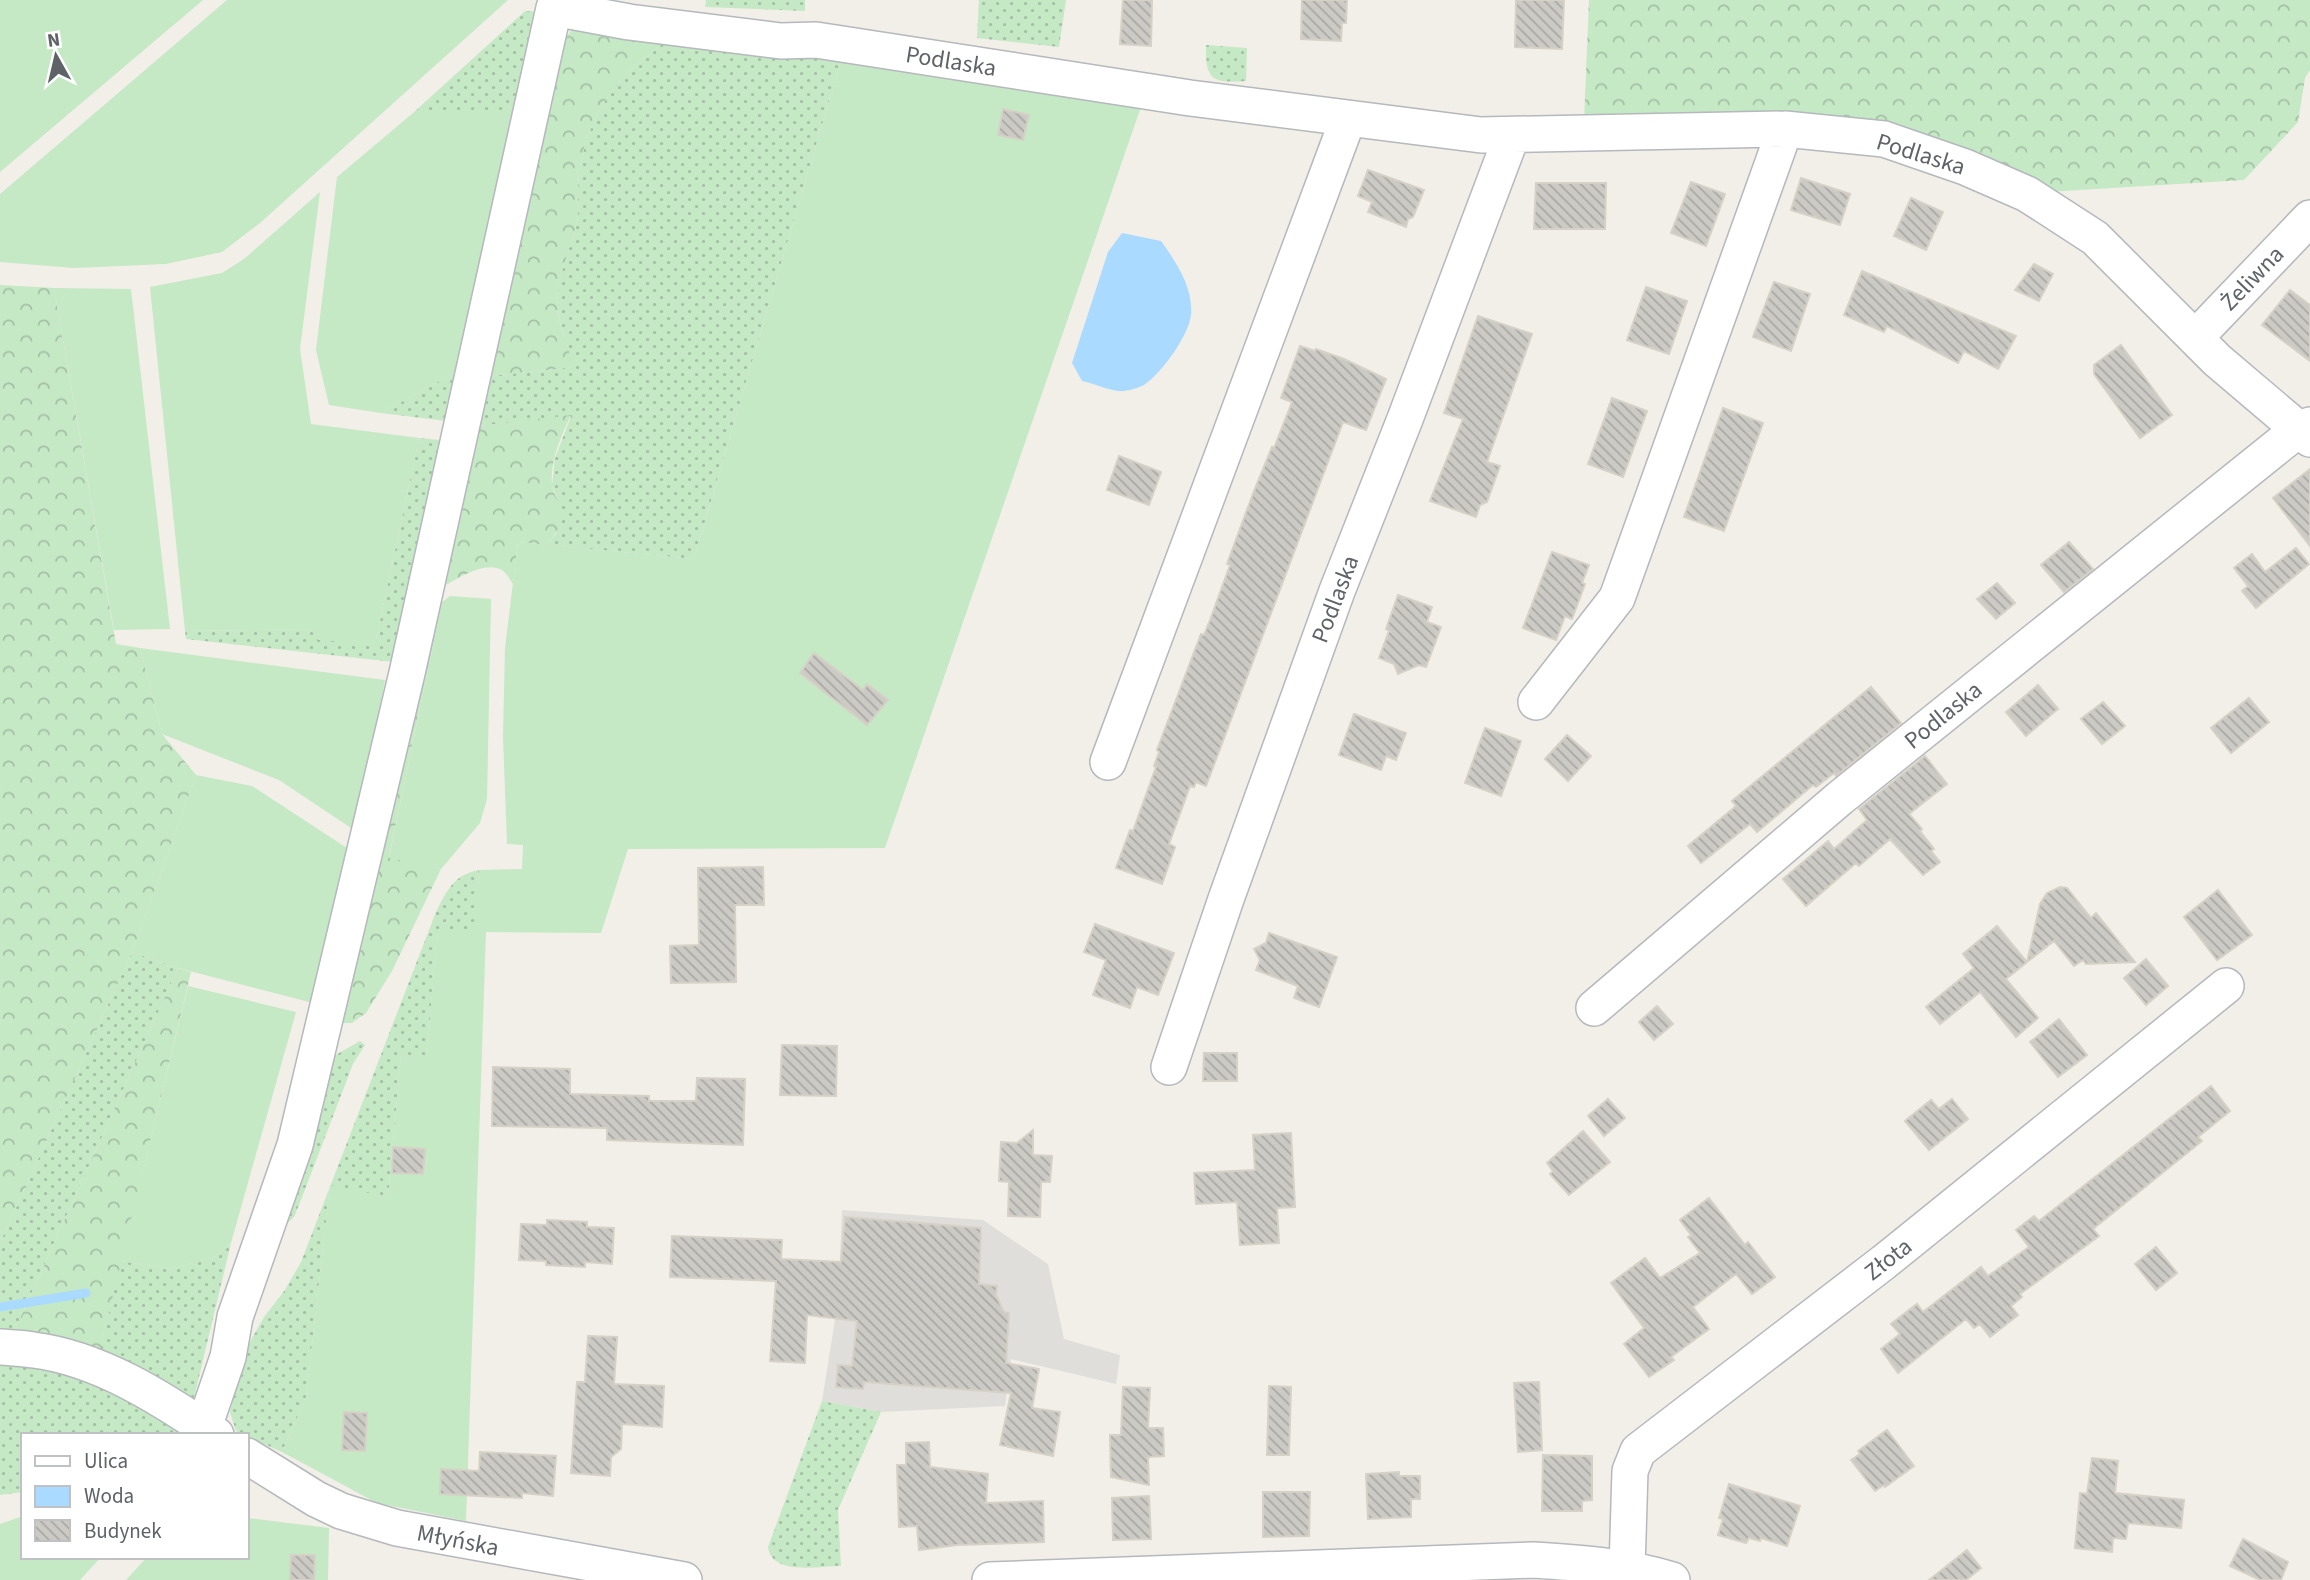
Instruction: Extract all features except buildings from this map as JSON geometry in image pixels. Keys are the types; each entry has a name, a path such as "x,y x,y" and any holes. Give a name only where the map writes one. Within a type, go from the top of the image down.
{"street":[{"name":"Podlaska","path":"210,1431 235,1317 295,1144 407,673 554,8 629,22 781,41 816,40 1190,98 1481,135 1785,129 1884,139 1965,167 2027,194 2095,238 2194,338 2306,431 1840,798 1594,1008"},
{"path":"1108,762 1348,119"},
{"path":"1536,702 1617,598 1785,129"},
{"name":"Podlaska","path":"1170,1067 1226,899 1337,591 1512,135"},
{"name":"Żeliwna","path":"2194,338 2310,218"},
{"name":"Złota","path":"1627,1569 1630,1471 1638,1451 1884,1262 2226,986"},
{"path":"0,1348 34,1350 80,1361 132,1383 210,1431"},
{"name":"Młyńska","path":"248,1456 316,1499 341,1511 397,1528 684,1580"},
{"path":"990,1580 1534,1560 1588,1563 1672,1580"}],"shaded area":[{"path":"842,1210 983,1220 1048,1264 1064,1339 1120,1355 1116,1384 1011,1359 1005,1406 881,1412 822,1401 838,1301"}],"green space":[{"path":"0,0 203,0 0,172"},
{"path":"227,0 508,0 260,223 222,252 166,264 74,268 0,262 0,194"},
{"path":"706,0 805,0 805,11 705,7"},
{"path":"979,0 1066,0 1059,47 977,38"},
{"path":"1589,0 2310,0 2310,70 2305,78 2298,122 2244,180 2047,192 1974,157 1584,121"},
{"path":"525,11 547,12 521,113 413,113"},
{"path":"575,26 665,42 634,67 609,96 591,128 585,147 579,174 577,221 562,271 557,299 562,329 575,367 490,376 561,52 567,36"},
{"path":"665,42 842,57 694,559 547,545 556,534 561,510 552,485 555,458 571,416 479,426 490,376 574,367 562,328 557,298 577,221 579,174 585,147 599,111 609,96 634,67"},
{"path":"1206,45 1247,48 1246,81 1226,81 1213,77 1207,66"},
{"path":"842,57 1143,101 885,848 628,849 601,933 486,932 466,1521 377,1503 282,1452 306,1398 330,1185 388,1197 401,1054 427,1057 437,931 476,932 479,870 522,869 523,845 507,844 503,736 505,648 518,542 694,559"},
{"path":"413,113 521,113 469,365 381,413 329,405 316,350 337,177"},
{"path":"320,192 300,349 311,424 419,438 375,644 318,640 318,629 185,631 150,287 222,273 244,259"},
{"path":"0,285 54,288 116,644 140,648 162,734 196,775 132,952 0,1243"},
{"path":"54,288 131,289 170,629 114,630"},
{"path":"469,365 455,422 381,413"},
{"path":"571,415 554,458 552,475 553,488 562,515 558,529 547,545 518,542 513,584 502,570 488,567 471,572 442,587 479,426"},
{"path":"419,438 450,441 403,663 186,639 185,631 318,629 318,639 375,644"},
{"path":"450,596 491,599 487,799 480,823 441,869 389,858 442,602"},
{"path":"442,602 389,857 441,869 392,971 366,1013 352,1023 338,1023 435,606"},
{"path":"140,648 385,680 357,832 279,780 162,734"},
{"path":"196,775 252,786 353,852 317,1004 178,968 132,952"},
{"path":"479,870 477,932 437,932 427,1058 401,1055 388,1197 330,1186 436,912 447,891 457,880"},
{"path":"132,952 178,968 14,1332 0,1332 0,1243"},
{"path":"178,968 191,972 99,1354 14,1332"},
{"path":"188,986 296,1012 231,1243 214,1257 170,1269 121,1261"},
{"path":"360,1041 365,1045 353,1064 294,1217 280,1230 332,1057"},
{"path":"330,1187 306,1398 282,1452 248,1436 248,1433 236,1431 230,1412 241,1358 264,1317 285,1290 301,1262"},
{"path":"231,1243 192,1406 99,1354 121,1261 170,1269 214,1257"},
{"path":"12,1362 89,1380 180,1426 183,1433 21,1433 21,1492 0,1495 0,1363"},
{"path":"822,1401 881,1412 838,1510 841,1566 787,1566 771,1556 768,1547"},
{"path":"21,1517 21,1559 99,1559 80,1580 0,1580 0,1524"},
{"path":"248,1518 329,1528 328,1580 126,1580 145,1559 248,1559"}],"water":[{"path":"1122,233 1161,241 1178,266 1186,285 1191,314 1186,332 1174,353 1151,380 1132,390 1121,391 1082,381 1072,363 1108,252"}],"waterway":[{"path":"0,1307 86,1293"}]}
